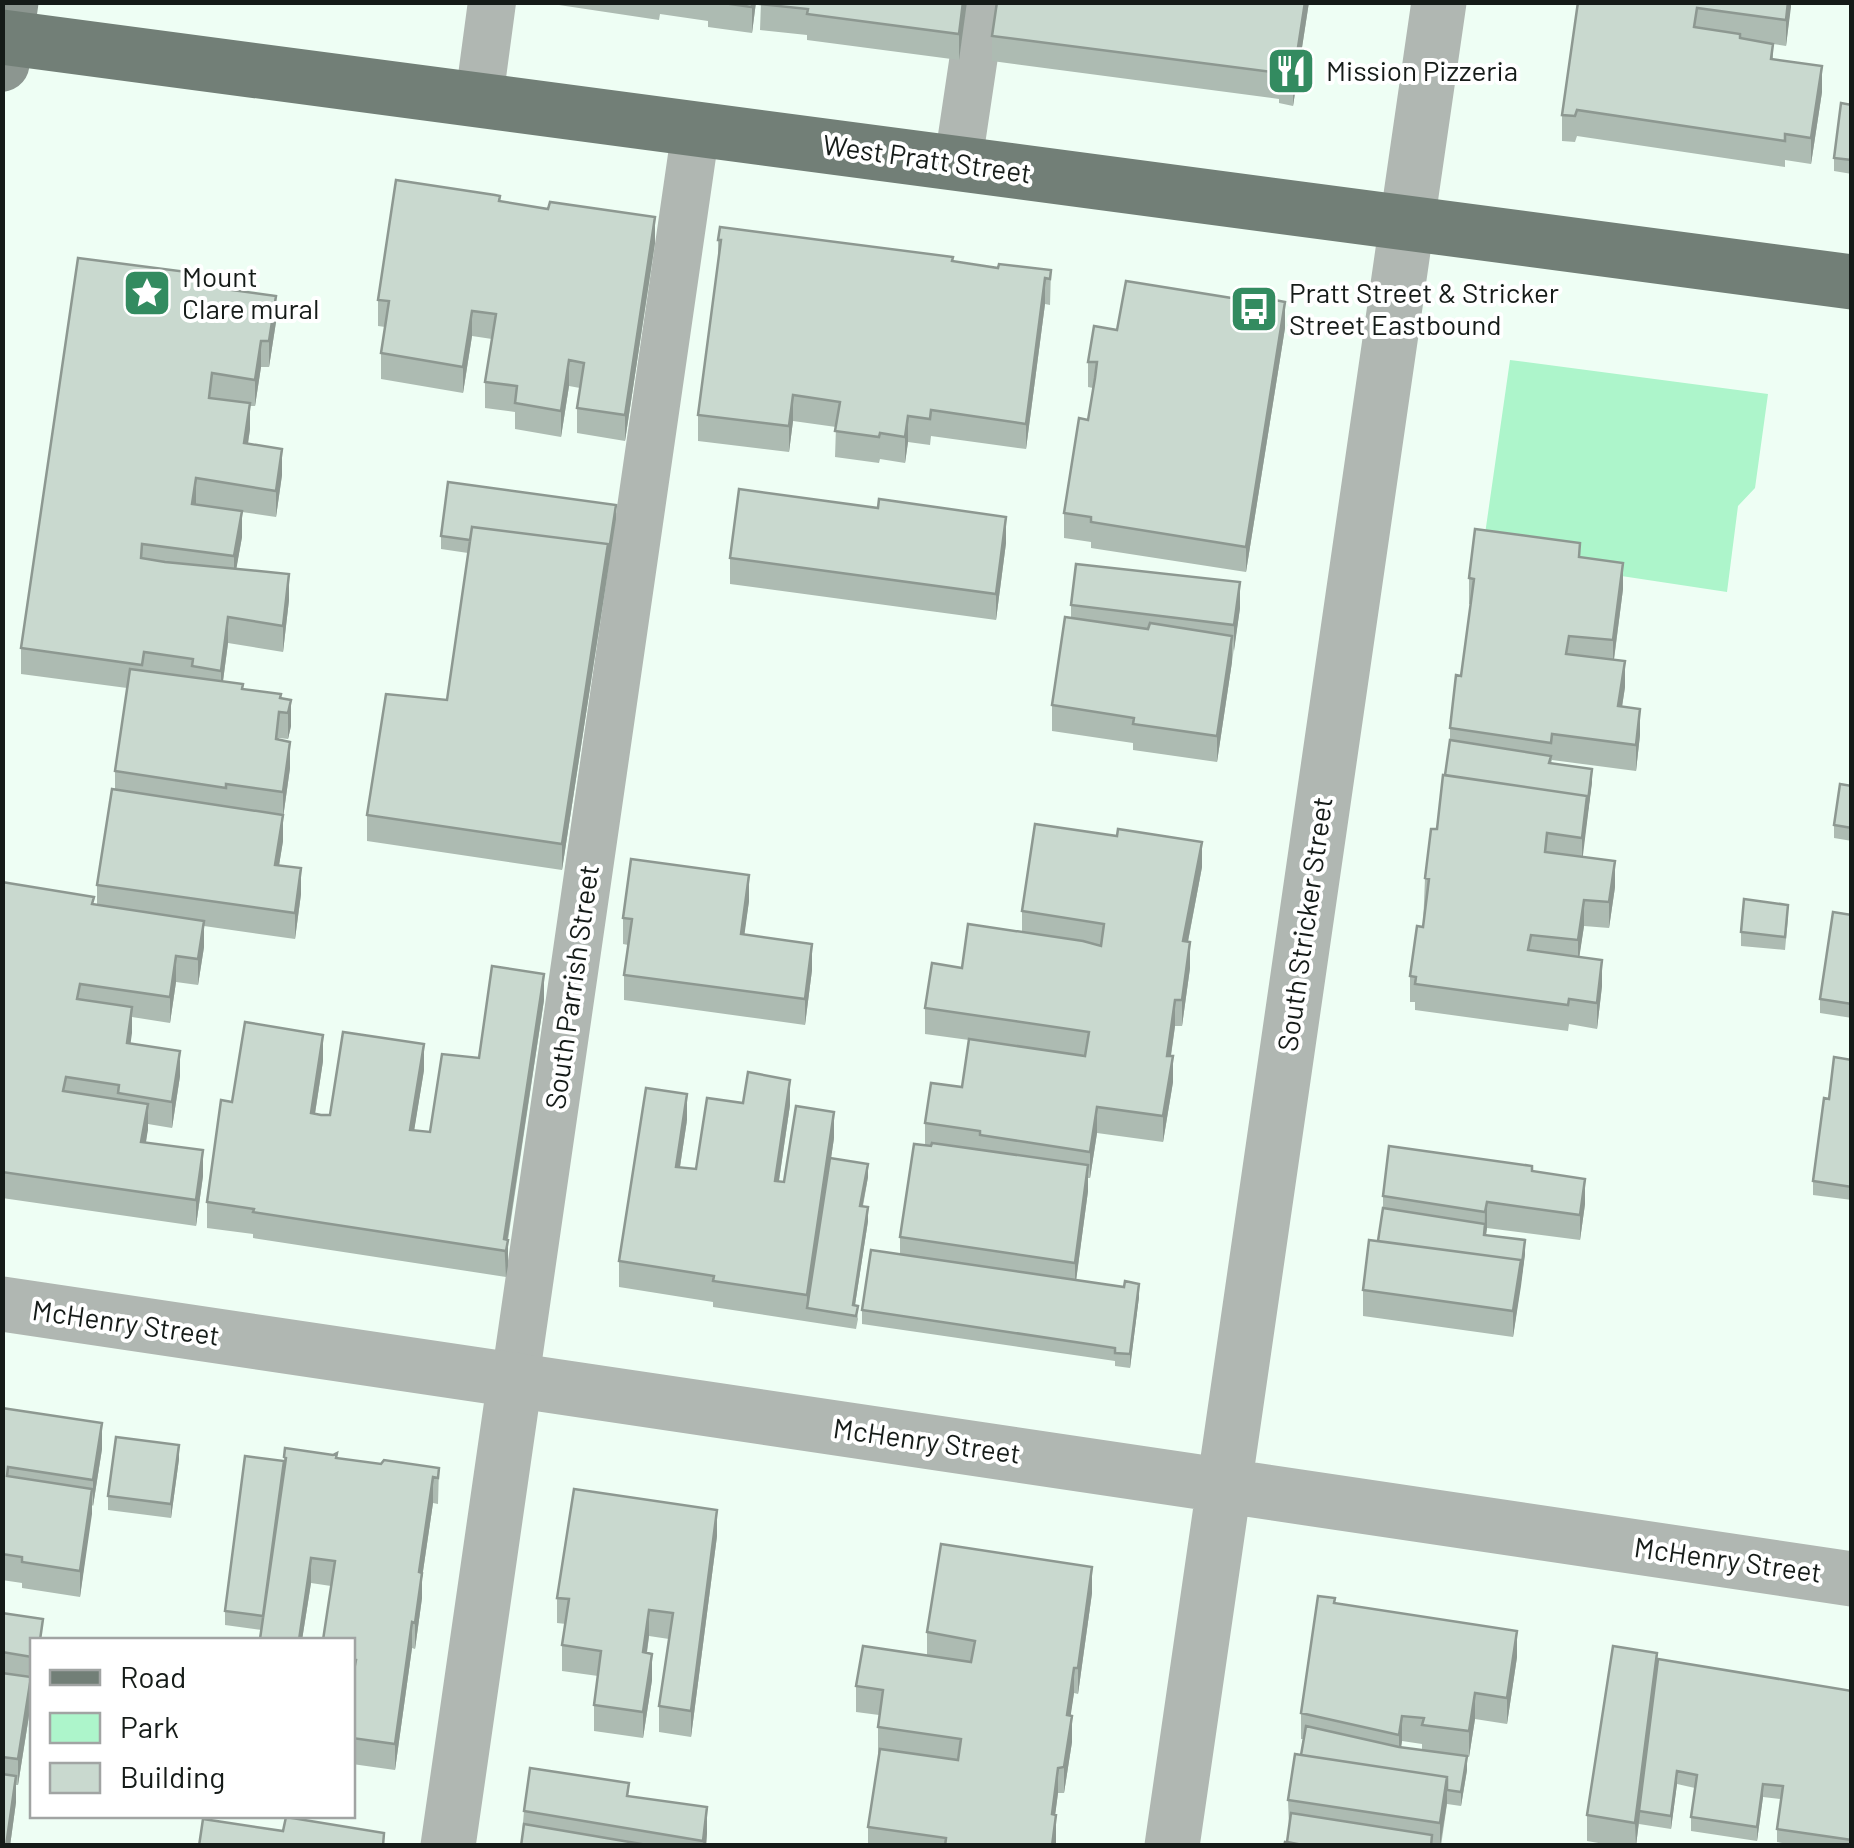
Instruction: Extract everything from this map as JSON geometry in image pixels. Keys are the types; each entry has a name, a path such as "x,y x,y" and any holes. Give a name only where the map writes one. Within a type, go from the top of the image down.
{"main road":[{"name":"West Pratt Street","path":"6,35 1852,282"}],"street":[{"name":"South Stricker Street","path":"1172,1846 1439,2"},
{"name":"McHenry Street","path":"2,1304 1852,1579"},
{"name":"South Parrish Street","path":"448,1846 515,1380"}],"lane":[{"path":"480,99 492,2"},
{"path":"958,163 982,2"},
{"name":"South Parrish Street","path":"515,1380 696,128"}],"green space":[{"path":"1510,360 1768,394 1755,488 1738,506 1727,592 1482,555"}],"building":[{"path":"716,2 752,2 752,7"},
{"path":"761,2 963,2 959,34 807,14 808,9"},
{"path":"997,2 1305,2 1293,80 1279,77 1280,73 992,36"},
{"path":"1578,2 1788,2 1786,20 1697,8 1694,27 1773,44 1771,59 1822,66 1811,138 1785,134 1785,141 1577,110 1575,116 1562,115"},
{"path":"1841,103 1852,105 1852,160 1834,158"},
{"path":"396,180 495,195 500,196 499,201 548,209 550,202 655,217 625,415 577,408 584,363 569,360 561,411 515,403 517,386 485,382 496,314 472,311 463,367 381,353 389,301 378,300"},
{"path":"720,227 953,257 952,261 998,268 999,264 1051,270 1050,279 1045,278 1026,424 931,410 930,419 908,416 905,437 880,433 879,437 835,431 840,402 793,395 789,426 698,415"},
{"path":"78,258 226,277 224,289 276,296 269,341 261,341 255,380 212,373 209,398 250,403 244,443 282,449 276,491 196,478 192,504 242,511 234,556 142,544 141,558 289,574 283,626 228,617 221,671 192,666 193,659 144,652 142,665 21,648"},
{"path":"1126,281 1269,304 1270,299 1285,302 1246,547 1091,522 1091,517 1064,513 1079,418 1088,420 1095,378 1097,362 1088,362 1094,326 1117,330"},
{"path":"448,482 616,505 608,557 608,544 472,527 470,540 441,536"},
{"path":"739,489 878,508 879,499 1006,517 996,594 730,558"},
{"path":"472,527 608,544 562,844 367,815 386,694 447,700"},
{"path":"1475,529 1580,543 1579,557 1623,563 1613,640 1569,636 1566,654 1625,661 1618,706 1640,709 1636,745 1552,734 1551,743 1450,728 1474,579 1469,578"},
{"path":"1076,564 1240,582 1234,625 1071,605"},
{"path":"1065,617 1148,629 1150,623 1232,636 1217,736 1133,724 1134,718 1052,705"},
{"path":"130,669 243,684 242,689 281,694 280,698 291,700 288,713 279,712 276,739 290,742 283,792 226,784 226,788 115,771"},
{"path":"1450,740 1551,756 1549,763 1592,769 1587,809 1587,796 1445,775"},
{"path":"1443,775 1587,796 1582,838 1547,833 1545,852 1615,861 1609,902 1584,900 1578,940 1531,935 1528,950 1602,960 1597,1003 1569,999 1568,1005 1415,984 1416,977 1410,976 1417,926 1423,927 1431,829 1437,829"},
{"path":"1840,784 1852,786 1852,828 1834,825"},
{"path":"112,789 283,815 275,865 301,868 295,913 97,885"},
{"path":"1035,824 1117,836 1118,829 1202,842 1183,941 1190,942 1182,1000 1175,1000 1167,1056 1173,1056 1163,1116 1097,1107 1090,1152 925,1123 931,1083 962,1087 969,1039 1085,1056 1089,1032 925,1008 932,963 962,968 968,924 1101,946 1104,924 1022,911"},
{"path":"631,859 749,875 741,934 812,944 805,999 624,975 632,919 623,918"},
{"path":"2,882 94,897 92,904 204,921 198,959 176,956 170,997 80,984 77,999 132,1007 127,1043 180,1051 172,1102 118,1093 119,1085 66,1077 63,1091 148,1104 141,1142 203,1150 196,1200 2,1172"},
{"path":"1744,899 1788,905 1785,937 1741,932"},
{"path":"1833,912 1852,915 1852,1004 1820,999"},
{"path":"492,966 544,974 504,1239 508,1240 506,1251 207,1202 221,1100 232,1102 245,1022 323,1035 311,1113 321,1115 330,1115 343,1032 424,1044 410,1130 430,1132 442,1054 479,1058"},
{"path":"1834,1057 1852,1060 1852,1187 1813,1181 1824,1098 1829,1099"},
{"path":"748,1072 790,1080 775,1181 784,1182 796,1106 834,1112 807,1295 619,1261 646,1088 687,1094 676,1167 696,1169 707,1098 743,1103"},
{"path":"932,1143 1088,1165 1075,1263 900,1237 914,1144"},
{"path":"1389,1146 1532,1166 1532,1171 1585,1179 1580,1215 1487,1202 1485,1212 1383,1196"},
{"path":"830,1158 868,1164 860,1206 868,1207 853,1305 858,1306 856,1316 807,1308"},
{"path":"1383,1208 1485,1224 1484,1235 1525,1240 1521,1272 1521,1260 1378,1241"},
{"path":"1369,1240 1521,1260 1513,1311 1363,1290"},
{"path":"871,1250 1124,1287 1125,1281 1139,1284 1130,1354 1115,1353 1115,1348 862,1310"},
{"path":"2,1408 102,1423 93,1480 8,1467 7,1476 92,1489 80,1571 22,1562 22,1557 2,1554"},
{"path":"116,1437 179,1445 171,1504 108,1496"},
{"path":"285,1448 337,1453 336,1458 381,1464 384,1460 439,1468 438,1478 433,1477 395,1744 355,1738 355,1638 323,1638 335,1561 311,1558 299,1638 260,1638"},
{"path":"245,1456 284,1461 263,1616 225,1611"},
{"path":"574,1489 717,1510 691,1711 659,1706 673,1613 649,1610 643,1652 652,1654 643,1712 594,1705 601,1651 562,1645 569,1599 557,1598"},
{"path":"941,1544 1092,1567 1078,1668 1074,1668 1067,1715 1072,1716 1064,1767 1058,1768 1052,1846 945,1846 946,1838 868,1827 880,1749 958,1760 961,1739 878,1727 883,1690 856,1686 863,1646 971,1662 975,1641 927,1632"},
{"path":"1318,1596 1335,1598 1334,1603 1517,1631 1507,1698 1475,1693 1469,1731 1422,1725 1424,1718 1402,1716 1399,1735 1301,1713"},
{"path":"2,1613 43,1619 40,1638 30,1638 30,1657 2,1652"},
{"path":"1613,1646 1657,1653 1635,1823 1587,1815"},
{"path":"1658,1659 1852,1691 1852,1840 1777,1829 1783,1786 1763,1784 1757,1827 1691,1817 1697,1775 1677,1771 1671,1816 1639,1811"},
{"path":"2,1673 30,1677 18,1759 2,1757"},
{"path":"1306,1726 1399,1747 1467,1756 1461,1792 1447,1790 1447,1777 1301,1755"},
{"path":"1295,1754 1447,1777 1440,1823 1288,1800"},
{"path":"530,1768 629,1783 627,1796 707,1807 703,1841 524,1811"},
{"path":"2,1774 16,1776 6,1846 2,1846"},
{"path":"1291,1813 1432,1835 1431,1846 1308,1846 1287,1842"},
{"path":"286,1818 292,1818 384,1833 383,1846 199,1846 203,1819 283,1831"},
{"path":"524,1824 653,1846 521,1846"}],"place":[{"name":"Mission Pizzeria","path":"1291,71"},
{"name":"Mount Clare mural","path":"147,293"},
{"name":"Pratt Street & Stricker Street Eastbound","path":"1254,309"}]}
